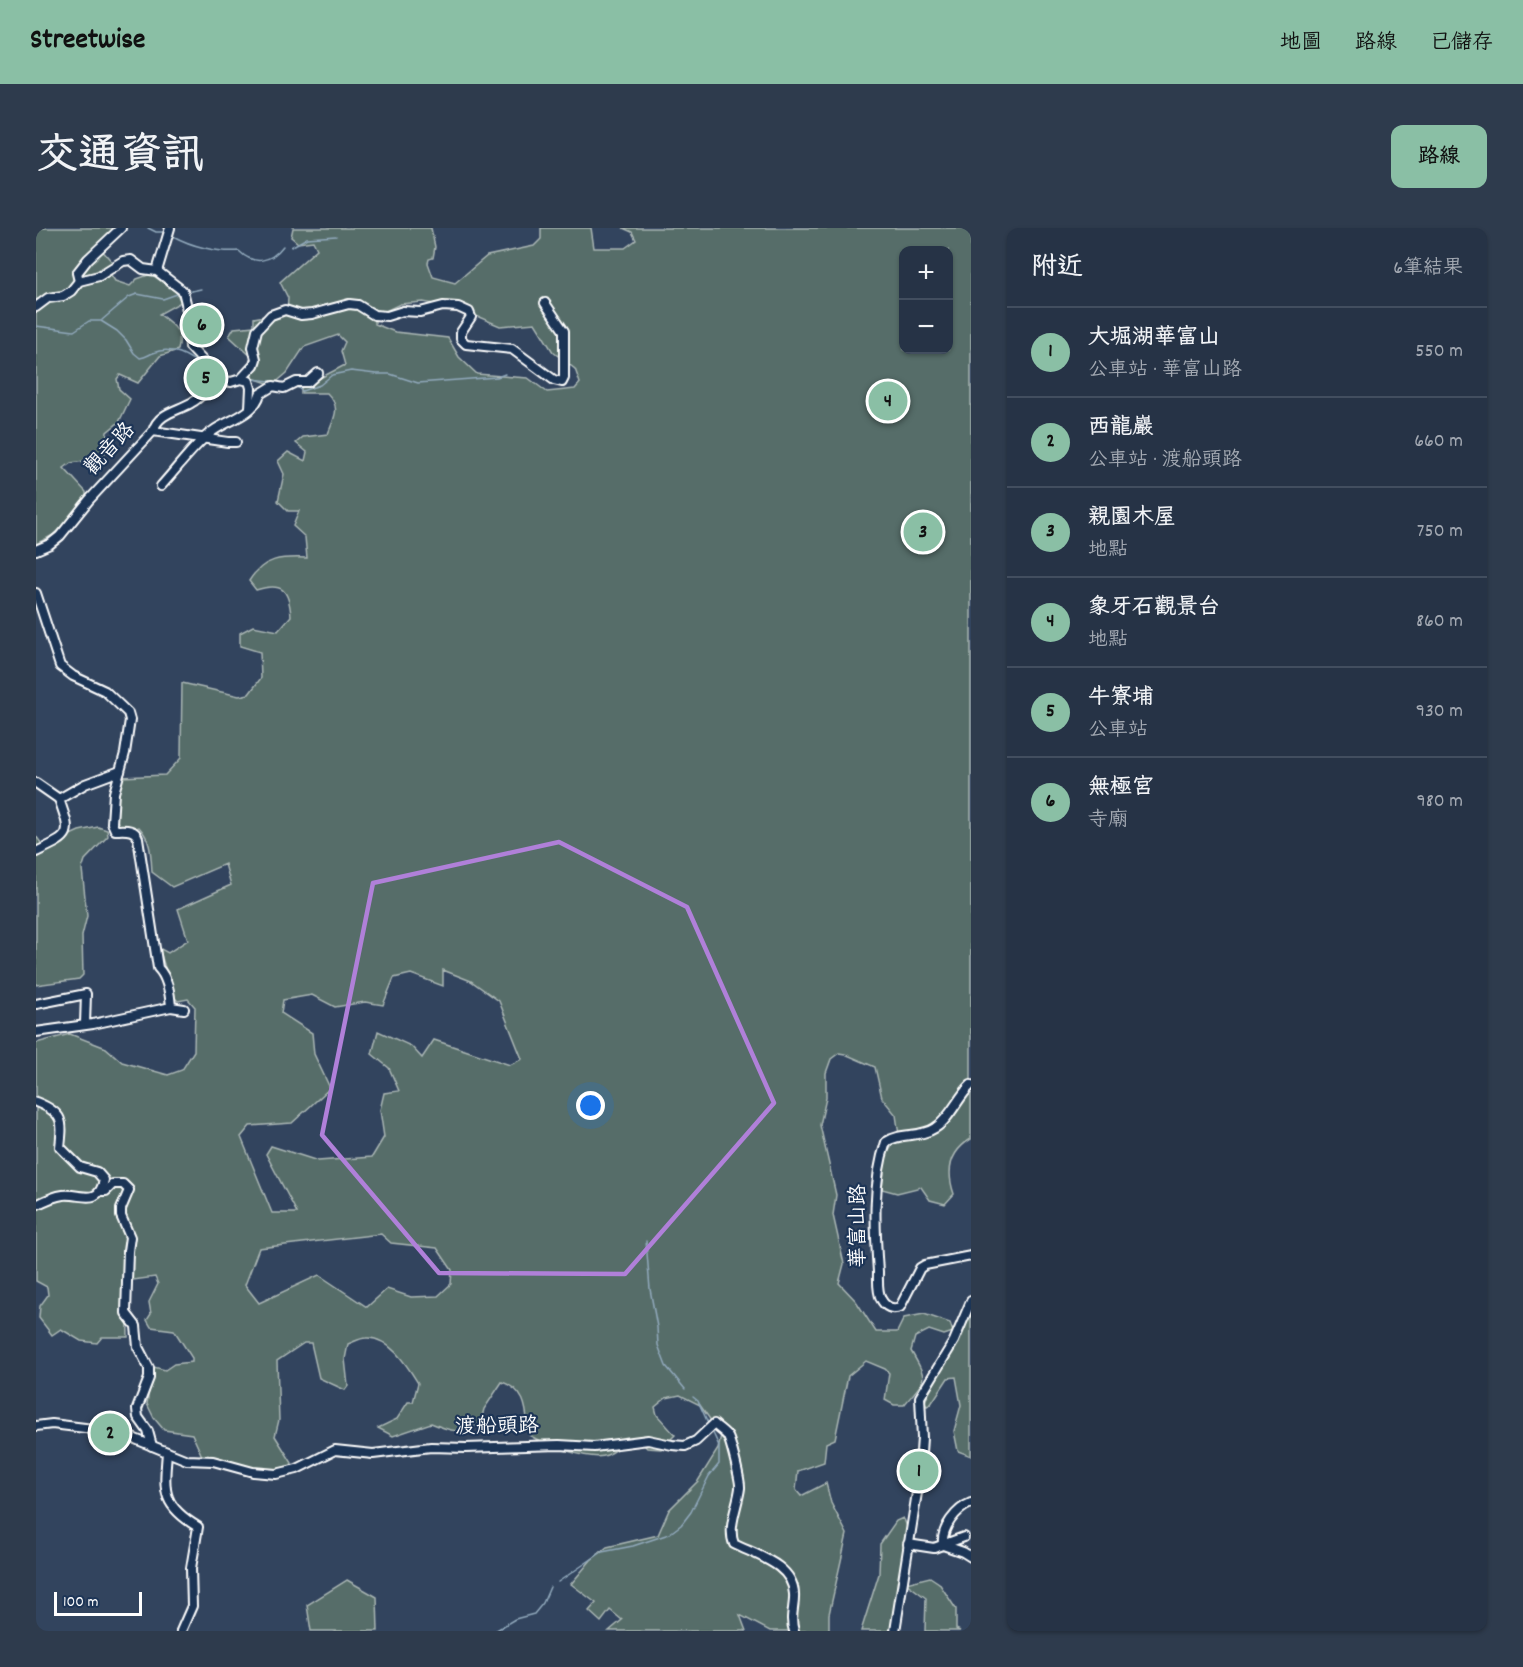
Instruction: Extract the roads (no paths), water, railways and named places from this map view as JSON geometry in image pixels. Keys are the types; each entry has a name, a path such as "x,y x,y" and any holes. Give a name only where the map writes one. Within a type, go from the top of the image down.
{"street":[{"path":"36,308 48,298 63,296 71,291 88,258 121,228"},
{"path":"157,271 170,228"},
{"path":"78,277 99,276 114,265 131,260 143,269 157,271 178,285 184,293 190,347 216,380 249,381 250,408"},
{"path":"241,379 256,359 253,347 257,330 271,315 285,310 301,315 312,314 349,304 358,305 374,315 387,316 403,311 420,312 443,306 458,307 469,312 471,317 461,332 461,339 466,344 512,349 554,380 562,382 564,378 564,331 545,303"},
{"path":"161,486 211,432 233,422 258,400 260,394 273,386 284,388 296,382 308,382 318,373"},
{"path":"153,431 166,414 202,396 216,380"},
{"name":"觀音路","path":"36,550 60,536 89,500 153,431 236,442"},
{"path":"36,593 60,666 73,676 105,691 128,713 130,726 114,793 112,823 115,830 133,831 138,838 158,968 164,974 171,998 171,1007"},
{"path":"59,799 85,784 120,771"},
{"path":"36,783 59,799 69,828 66,836 58,842 36,852"},
{"path":"36,1004 86,994 85,1024"},
{"path":"36,1032 93,1024 171,1007 184,1009"},
{"name":"華富山路","path":"971,1085 936,1128 924,1133 893,1138 886,1142 879,1167 877,1200 876,1247 881,1300 889,1308 900,1307 920,1268 971,1256"},
{"path":"36,1102 46,1106 59,1117 63,1127 60,1148 80,1167 101,1175 104,1180 102,1191"},
{"path":"36,1205 63,1195 84,1198 106,1191 113,1185 123,1184 129,1190 121,1209 130,1237 126,1313 136,1326 138,1347 148,1368 149,1377 137,1409 138,1417 148,1431 152,1446"},
{"path":"895,1631 919,1480 922,1438 920,1397 954,1341 971,1301"},
{"name":"渡船頭路","path":"36,1426 52,1424 118,1432 187,1460 213,1461 266,1474 276,1474 297,1469 335,1450 373,1454 431,1447 560,1445 594,1447 648,1440 686,1446 696,1441 714,1424 728,1437 740,1477 741,1486 734,1515 732,1540 740,1548 762,1555 786,1575 794,1586 795,1596 791,1615 795,1631"},
{"path":"166,1452 164,1480 166,1496 172,1505 198,1527 191,1568 192,1606 182,1631"},
{"path":"942,1545 942,1538 953,1515 971,1503"},
{"path":"908,1544 934,1548 964,1538"},
{"path":"942,1545 971,1557"}],"waterway":[{"path":"148,228 156,232 164,232"},
{"path":"98,255 120,234"},
{"path":"173,236 205,248 239,251 256,260 268,259 283,246"},
{"path":"291,247 307,238 336,236"},
{"path":"187,292 201,289"},
{"path":"102,320 129,297 137,294 163,299 180,293"},
{"path":"36,300 44,297"},
{"path":"36,326 74,331 89,321 101,321 117,331 140,358 167,350 180,353 203,368"},
{"path":"295,386 302,391 320,385 332,375 351,371 390,374 418,383 497,377 505,374"},
{"path":"253,379 287,383"},
{"path":"646,1241 658,1345 666,1366 685,1389"},
{"path":"693,1397 698,1401 708,1423"},
{"path":"558,1582 602,1552 633,1546 669,1534 681,1525 691,1512 709,1476 719,1464 719,1446 713,1433"},
{"path":"495,1631 515,1619 534,1614 543,1603 550,1587"}],"place":[{"name":"無極宮","path":"202,325"},
{"name":"牛寮埔","path":"206,378"},
{"name":"象牙石觀景台","path":"888,401"},
{"name":"親園木屋","path":"923,532"},
{"name":"西龍巖","path":"110,1433"},
{"name":"大堀湖華富山","path":"919,1471"}]}
